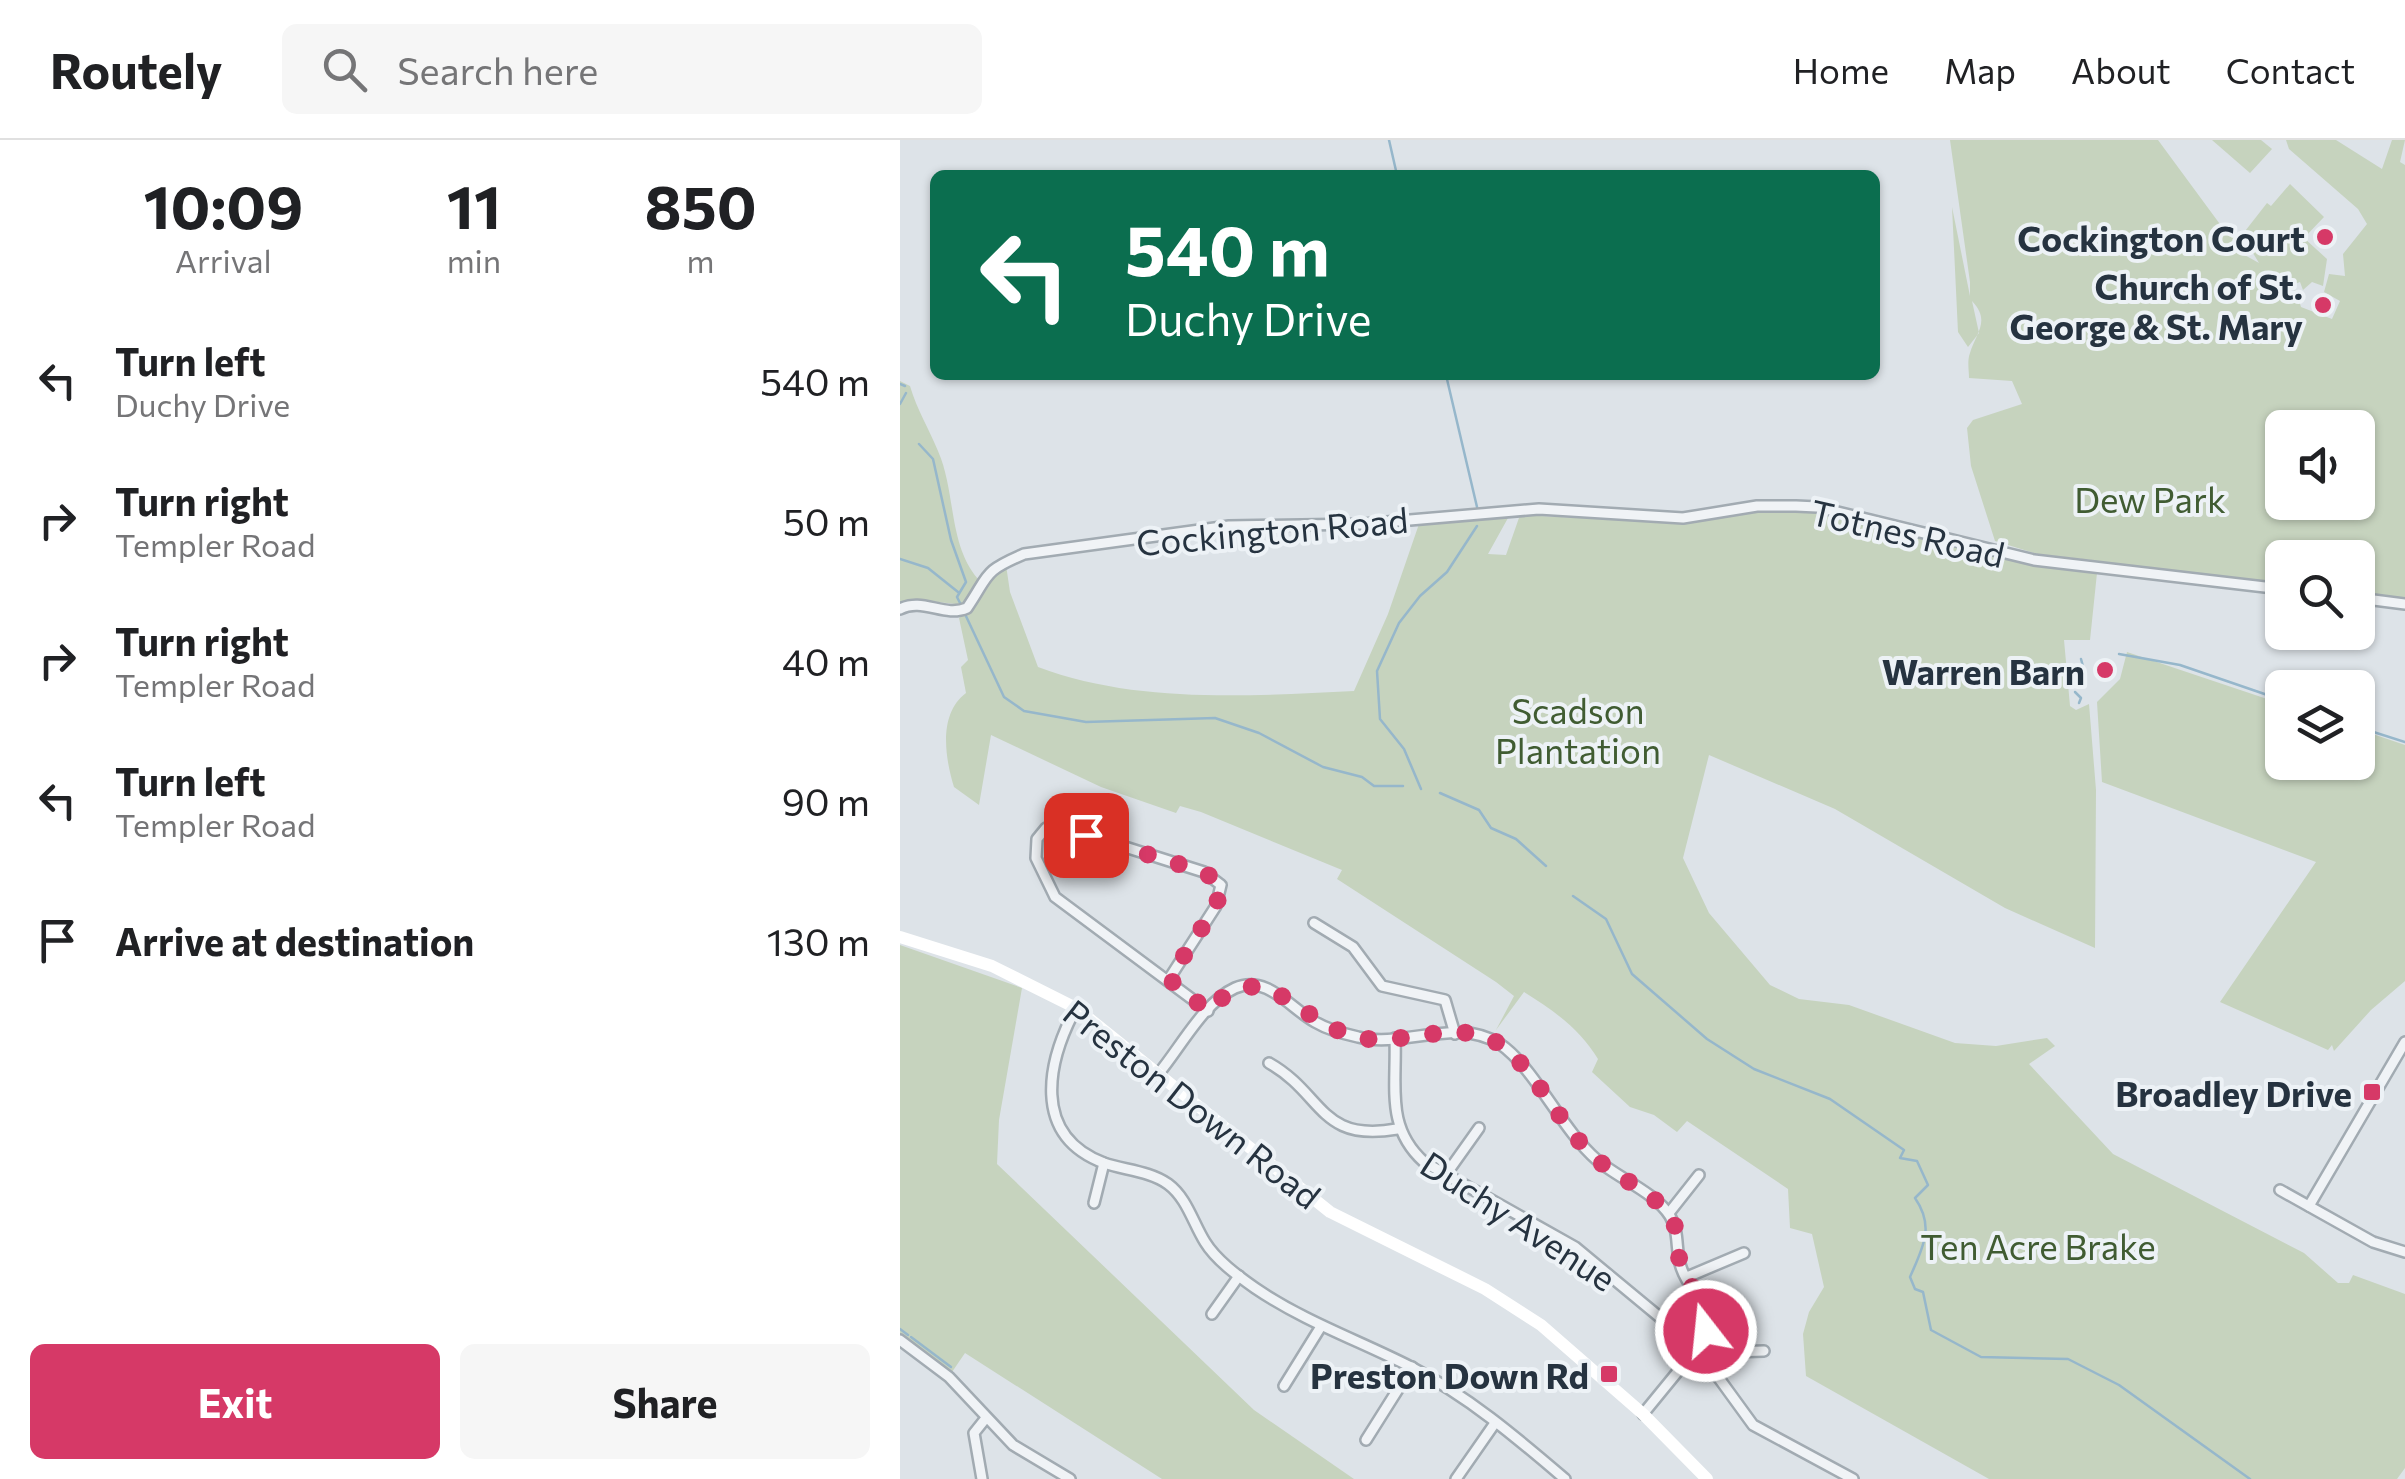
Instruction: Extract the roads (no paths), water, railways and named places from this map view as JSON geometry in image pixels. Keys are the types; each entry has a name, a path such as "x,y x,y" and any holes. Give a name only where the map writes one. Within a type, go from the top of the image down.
{"street":[{"name":"Totnes Road","path":"1474,514 1539,510 1683,518 1757,506 1817,508 2034,560 2265,587"},
{"name":"Cockington Road","path":"900,609 912,602 959,612 972,600 980,580 994,567 1024,554 1229,526 1363,524 1474,514"},
{"path":"2375,600 2405,604"},
{"path":"1169,979 1216,906 1222,885 1186,866 1065,828 1046,828 1037,839 1036,858 1054,897 1208,1011"},
{"path":"1314,922 1353,947 1382,986 1446,1000 1455,1034"},
{"name":"Preston Down Road","path":"900,936 992,966 1076,1008 1293,1187 1330,1212 1514,1307 1567,1346 1643,1414 1707,1479"},
{"path":"1159,1073 1208,1011 1235,988 1252,985 1281,996 1313,1021 1369,1040 1478,1035 1503,1046 1580,1143 1668,1213 1687,1277 1705,1302 1706,1331 1698,1351 1643,1414"},
{"path":"1076,1008 1060,1038 1049,1090 1064,1132 1104,1163 1167,1183 1187,1208 1206,1246 1239,1276 1320,1328 1412,1367 1495,1423 1565,1479"},
{"name":"Duchy Avenue","path":"1395,1038 1397,1129 1424,1162 1575,1247 1698,1351 1752,1425 1850,1478"},
{"path":"2309,1206 2405,1042"},
{"path":"1269,1063 1293,1077 1313,1106 1349,1131 1397,1129"},
{"path":"1448,1173 1479,1128"},
{"path":"1094,1203 1104,1163"},
{"path":"1668,1213 1699,1175"},
{"path":"2280,1190 2373,1242 2405,1252"},
{"path":"1687,1277 1744,1254"},
{"path":"1212,1314 1239,1276"},
{"path":"1284,1386 1320,1328"},
{"path":"900,1340 948,1377 1014,1445 1070,1479"},
{"path":"1698,1351 1764,1351"},
{"path":"1366,1440 1412,1367"},
{"path":"982,1479 974,1433 986,1418"},
{"path":"1456,1479 1495,1423"}],"waterway":[{"path":"1389,140 1396,170"},
{"path":"1447,380 1477,507"},
{"path":"900,384 905,386"},
{"path":"900,404 906,393"},
{"path":"919,444 933,459 951,540 966,582 957,597 962,607"},
{"path":"1421,789 1404,749 1380,719 1377,671 1399,623 1420,596 1447,572 1477,526"},
{"path":"900,559 928,568 958,592"},
{"path":"965,614 1004,697 1024,711 1086,722 1215,718 1259,733 1323,767 1362,777 1374,786 1403,786"},
{"path":"2119,654 2180,665 2265,694"},
{"path":"2077,687 2084,670 2081,659"},
{"path":"2075,692 2081,698 2079,703"},
{"path":"2375,732 2405,742"},
{"path":"1440,793 1479,810 1491,828 1516,839 1546,866"},
{"path":"1573,896 1606,919 1632,974 1707,1039 1754,1069 1830,1099 1904,1150 1900,1158 1917,1161 1928,1185 1915,1198 1926,1228 1910,1277 1915,1289 1923,1292 1931,1330 1981,1357 2068,1359 2119,1385 2250,1479"},
{"path":"900,1329 908,1335"},
{"path":"911,1337 951,1367"}],"place":[{"name":"Cockington Court","path":"2325,237"},
{"name":"Church of St. George & St. Mary","path":"2323,305"},
{"name":"Warren Barn","path":"2105,670"},
{"name":"Broadley Drive","path":"2372,1092"},
{"name":"Preston Down Rd","path":"1609,1374"}],"park label":[{"name":"Dew Park","path":"2150,498"},
{"name":"Scadson Plantation","path":"1578,729"},
{"name":"Ten Acre Brake","path":"2038,1245"}]}
